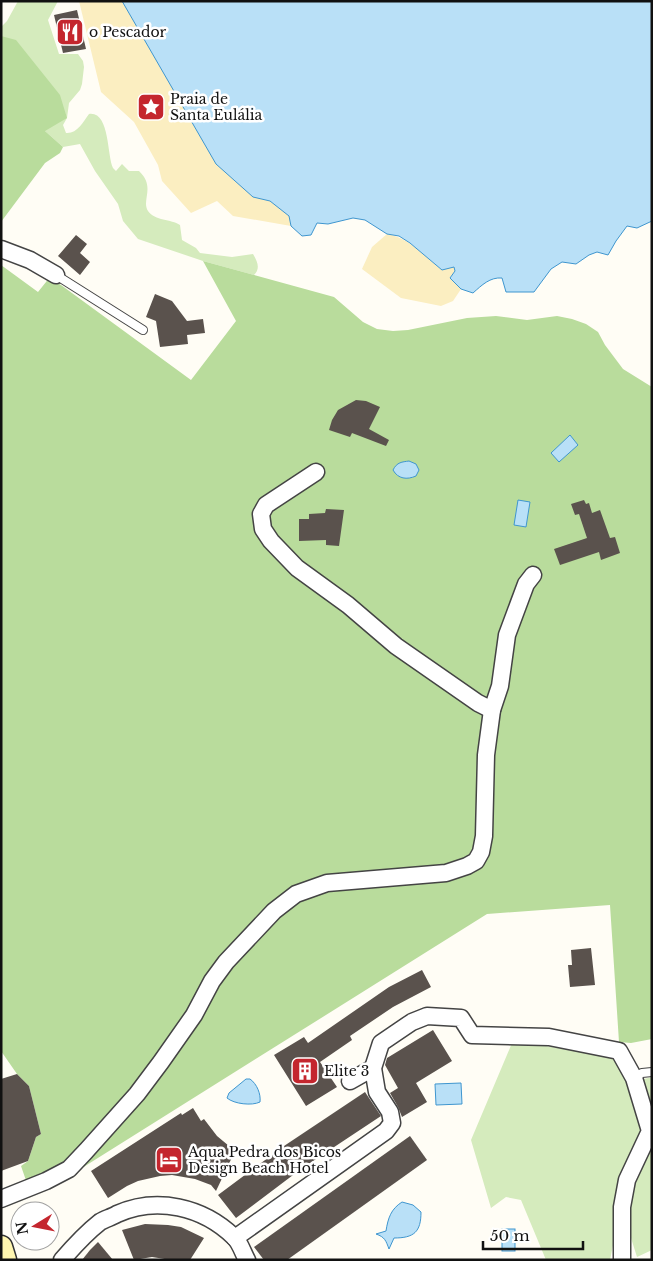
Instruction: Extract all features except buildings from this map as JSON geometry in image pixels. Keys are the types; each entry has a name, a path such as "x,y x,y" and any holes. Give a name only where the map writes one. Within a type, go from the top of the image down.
{"street":[{"path":"1,249 30,260 56,275"},
{"path":"316,472 266,506 261,514 263,529 271,541 297,568 348,606 396,646 492,710"},
{"path":"1,1199 46,1181 69,1169 137,1094 162,1062 194,1015 212,980 226,962 274,911 296,894 327,883 446,873 467,866 476,860 481,852 484,836 486,755 492,710 500,686 507,635 526,584 533,574"},
{"path":"236,1238 386,1131 392,1123 390,1112 377,1092 373,1068 381,1043 412,1022 427,1016 461,1018 472,1035 548,1037 597,1045 619,1051 634,1078 650,1131 626,1180 622,1207 622,1260"},
{"path":"350,1081 373,1068"},
{"path":"62,1260 101,1221 121,1212 142,1206 163,1205 190,1210 214,1221 236,1238 247,1260"},
{"path":"1,1247 5,1260"}],"lane":[{"path":"56,275 143,330"},
{"path":"634,1078 642,1073 652,1072"}],"green space":[{"path":"18,1 58,1 48,20 59,54 78,54 83,61 82,84 80,90 69,103 67,118 63,125 66,133 77,130 89,114 96,115 101,119 107,135 113,168 116,171 122,164 129,171 139,171 147,182 146,207 148,211 155,217 180,225 182,240 196,248 200,253 232,257 253,254 258,267 254,275 203,261 138,239 123,221 118,204 95,171 80,144 63,147 45,131 1,36 1,27 7,21"},
{"path":"1,36 16,40 60,95 67,118 45,131 63,147 60,153 45,163 1,222"},
{"path":"203,261 334,297 363,322 377,329 408,330 467,318 496,316 527,320 557,316 572,319 586,324 598,332 623,369 652,387 652,1039 631,1043 619,1042 610,905 487,914 66,1178 30,1192 21,1166 28,1161 36,1137 41,1134 29,1086 17,1074 1,1051 1,265 38,292 50,277 191,380 236,321"},
{"path":"512,1043 540,1045 615,1058 627,1083 652,1077 652,1250 637,1257 625,1219 618,1221 610,1260 546,1260 521,1200 506,1197 491,1208 471,1140"}],"sand":[{"path":"79,1 259,1 376,209 290,216 291,226 233,216 217,201 191,213 162,181 158,165 134,122 101,92"},
{"path":"387,234 410,243 442,270 454,267 455,271 450,278 461,289 453,301 441,306 401,298 362,269 372,247"}],"water":[{"path":"122,1 652,1 652,221 637,228 627,226 608,255 597,252 576,264 562,262 551,269 534,292 506,292 502,278 490,280 473,293 461,289 450,278 455,271 454,267 442,270 410,243 399,236 387,234 365,220 353,218 328,224 317,223 311,235 302,236 291,226 289,216 270,201 253,197 216,164"},
{"path":"570,435 578,445 559,462 551,453"},
{"path":"409,461 416,464 419,470 416,476 403,478 395,473 393,470 396,465"},
{"path":"518,500 530,502 526,527 514,525"},
{"path":"246,1079 250,1079 257,1086 260,1102 243,1104 227,1098 229,1093"},
{"path":"461,1083 462,1104 436,1105 435,1084"},
{"path":"402,1202 413,1205 421,1212 420,1224 418,1229 411,1235 394,1238 389,1249 385,1240 376,1234 386,1231 391,1214"},
{"path":"502,1229 515,1229 515,1251 502,1251"}],"place":[{"name":"o Pescador","path":"70,32"},
{"name":"Praia de Santa Eulália","path":"151,107"},
{"name":"Elite 3","path":"305,1071"},
{"name":"Aqua Pedra dos Bicos Design Beach Hotel","path":"169,1160"}]}
